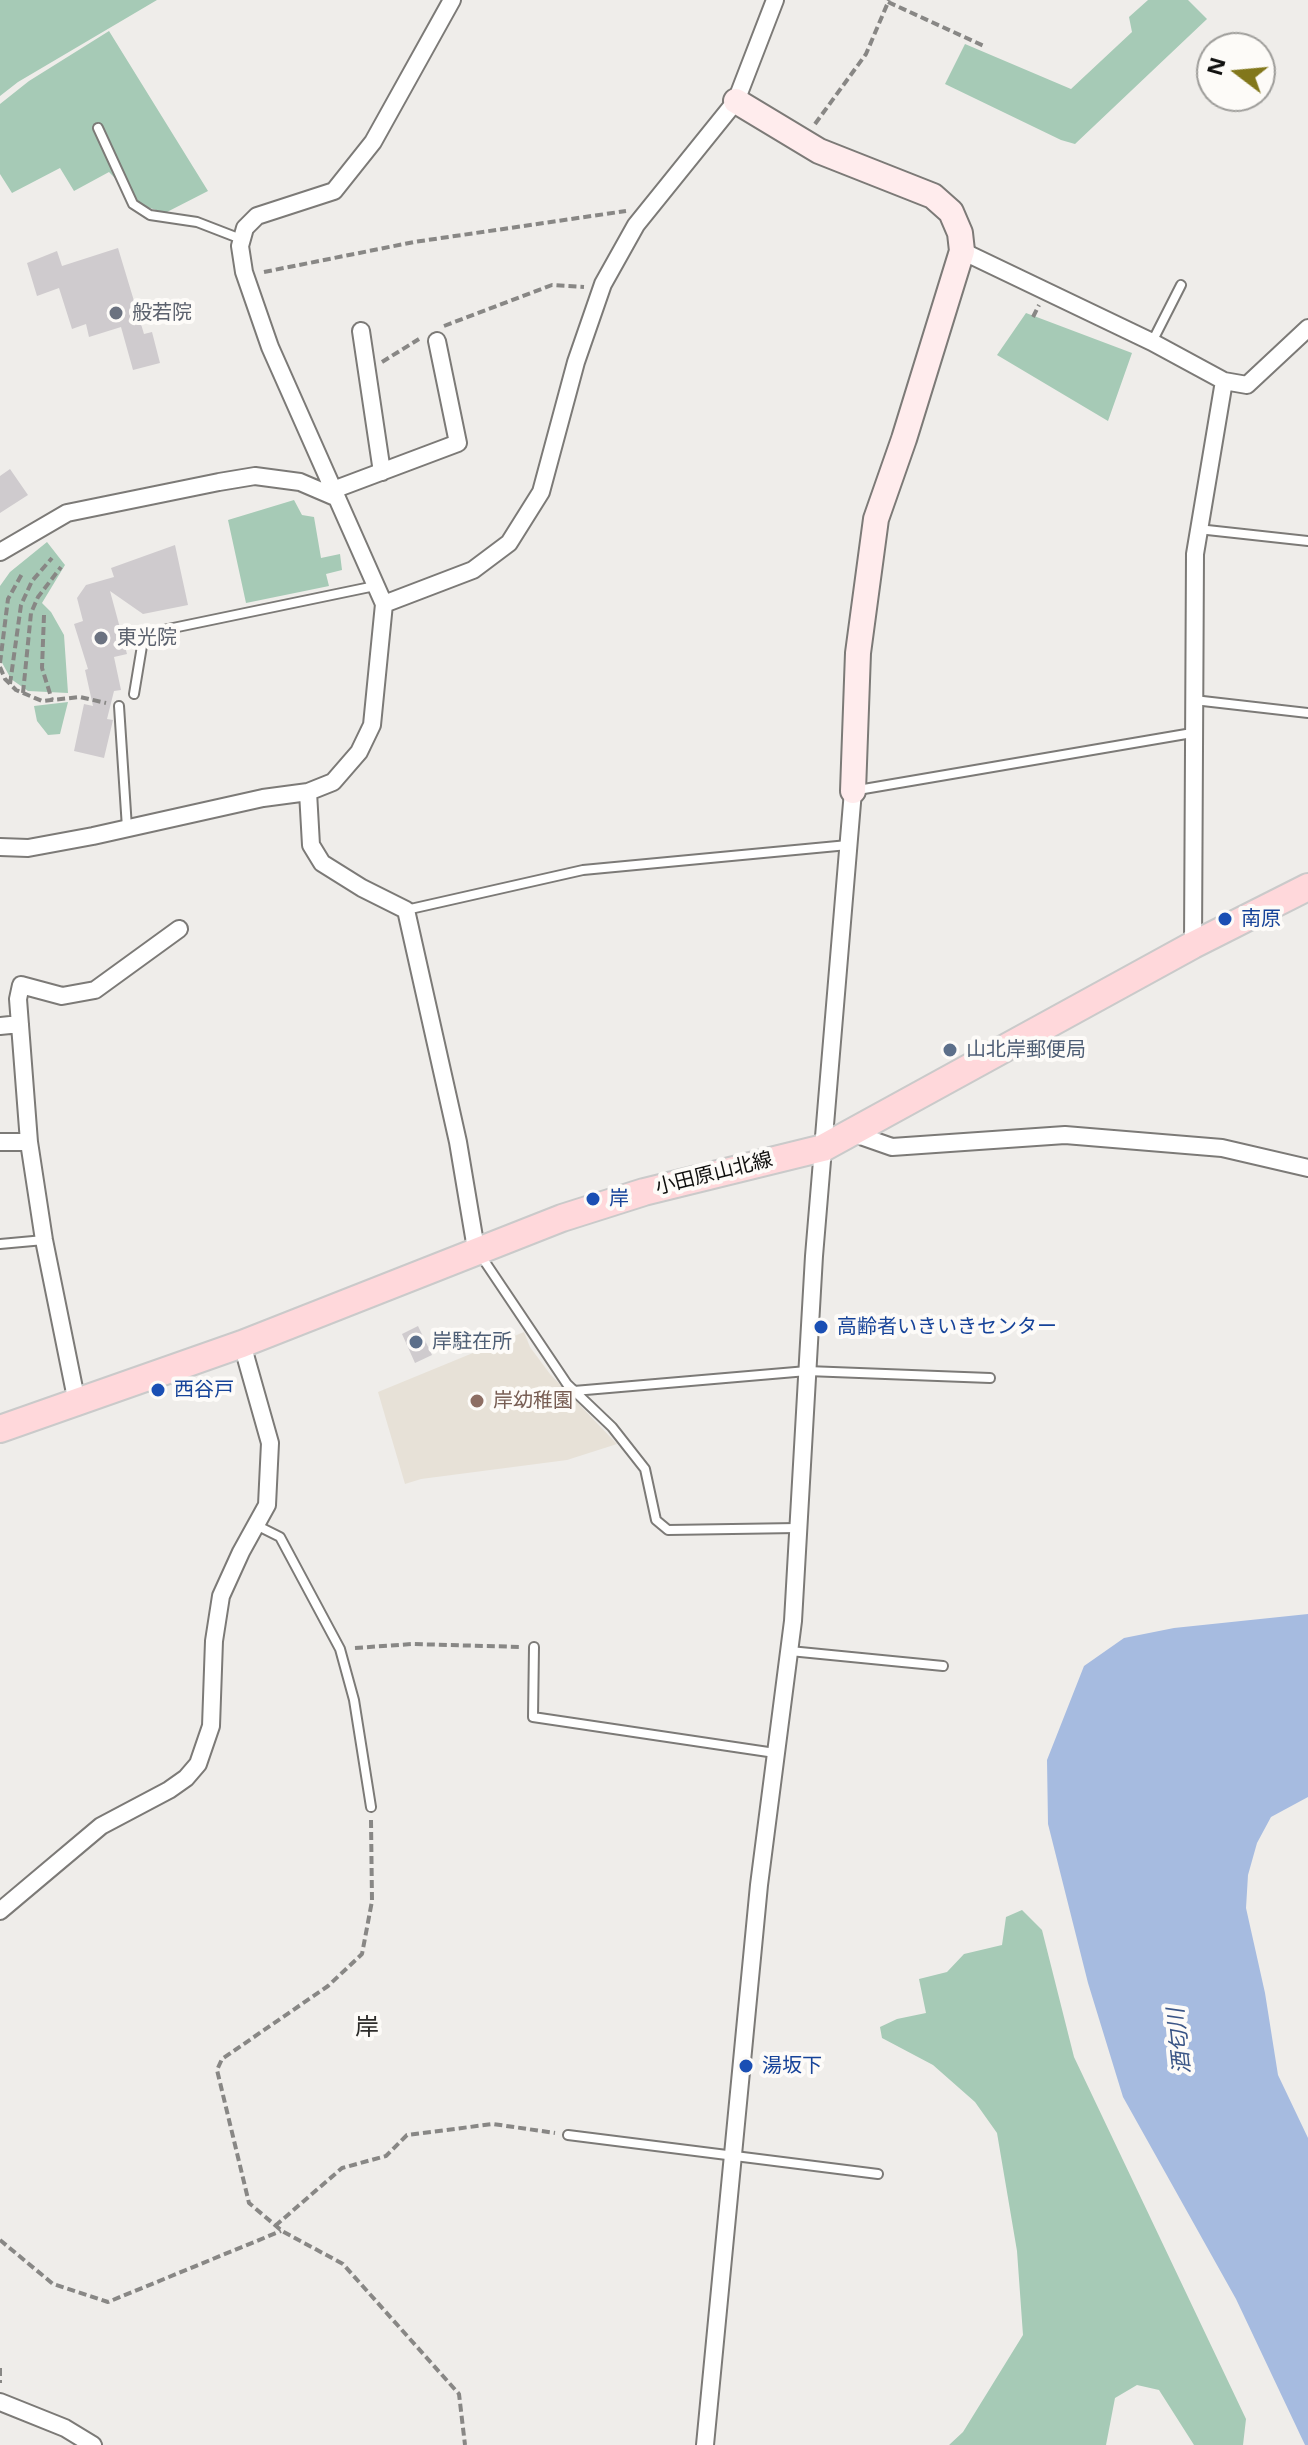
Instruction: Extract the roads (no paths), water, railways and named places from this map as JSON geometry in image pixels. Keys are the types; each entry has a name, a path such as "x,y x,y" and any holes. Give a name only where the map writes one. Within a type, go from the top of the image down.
{"main road":[{"name":"小田原山北線","path":"0,1429 242,1344 476,1249 562,1218 644,1192 823,1148 1193,945 1308,887"}],"street":[{"path":"0,847 28,848 263,798 308,792 333,782 359,752 372,725 384,604 270,347 246,276 240,246 245,228 257,216 334,191 373,142 452,0"},
{"path":"384,604 473,570 509,543 541,492 576,362 601,287 636,225 736,101 775,0"},
{"path":"705,2445 759,1885 793,1621 823,1148 853,791 858,653 876,519 962,251 957,223 943,202 841,162 736,101"},
{"path":"962,251 1152,342 1224,381 1247,385 1308,328"},
{"path":"361,331 382,472"},
{"path":"0,552 67,513 255,476 300,482 334,493 458,443 435,336"},
{"path":"1193,945 1195,554 1224,381"},
{"path":"308,792 311,845 322,863 370,893 406,910 458,1142 476,1249"},
{"path":"77,1403 44,1240 29,1142 18,999 21,985 62,996 95,990 179,929"},
{"path":"0,1026 20,1024"},
{"path":"852,1133 892,1147 1065,1135 1222,1148 1308,1168"},
{"path":"0,1142 29,1142"},
{"path":"0,1911 101,1826 169,1790 186,1778 198,1764 211,1726 214,1641 221,1596 267,1505 270,1443 242,1344"},
{"path":"0,2402 65,2428 93,2445"}],"lane":[{"path":"98,128 133,204 150,215 197,222 242,239"},
{"path":"1152,342 1181,285"},
{"path":"1198,529 1308,541"},
{"path":"134,694 144,634 376,586"},
{"path":"1193,700 1308,713"},
{"path":"116,705 127,828"},
{"path":"853,791 1192,733"},
{"path":"406,910 583,870 849,845"},
{"path":"0,1244 44,1240"},
{"path":"476,1249 567,1384 612,1427 645,1469 656,1520 668,1530 797,1528"},
{"path":"574,1391 807,1371 990,1378"},
{"path":"256,1525 280,1537 340,1649 354,1700 371,1807"},
{"path":"534,1647 533,1717 775,1753"},
{"path":"789,1651 943,1666"},
{"path":"568,2135 878,2174"}],"water":[{"name":"酒匂川","path":"1308,1614 1308,1797 1271,1817 1257,1843 1248,1875 1246,1908 1265,1993 1278,2075 1308,2138 1308,2445 1305,2445 1236,2299 1123,2097 1088,1983 1048,1824 1047,1760 1084,1666 1124,1638 1174,1628"}],"place":[{"name":"般若院","path":"116,313"},
{"name":"東光院","path":"101,638"},
{"name":"南原","path":"1225,919"},
{"name":"山北岸郵便局","path":"950,1050"},
{"name":"岸","path":"593,1199"},
{"name":"高齢者いきいきセンター","path":"821,1327"},
{"name":"岸駐在所","path":"416,1342"},
{"name":"西谷戸","path":"158,1390"},
{"name":"岸幼稚園","path":"477,1401"},
{"name":"湯坂下","path":"746,2066"}],"district":[{"name":"岸","path":"367,2028"}]}
